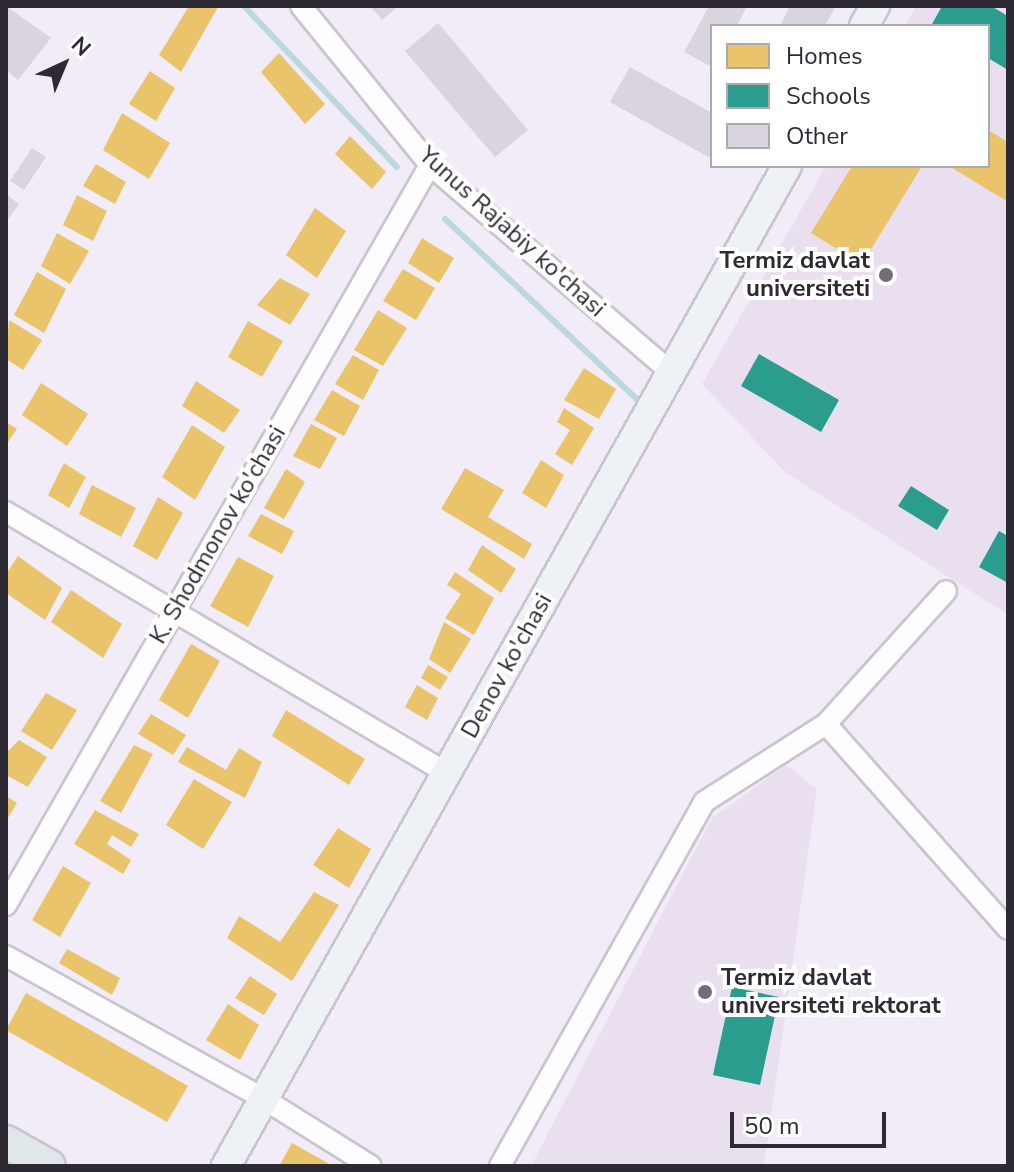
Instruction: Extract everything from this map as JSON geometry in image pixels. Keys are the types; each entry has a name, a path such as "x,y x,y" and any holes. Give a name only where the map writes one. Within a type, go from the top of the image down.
{"main road":[{"path":"6,1142 49,1166"}],"street":[{"name":"Yunus Rajabiy ko'chasi","path":"301,6 430,165 672,373"},
{"path":"865,24 875,6"},
{"name":"K. Shodmonov ko'chasi","path":"6,905 430,165"},
{"name":"Denov ko'chasi","path":"226,1166 786,168"},
{"path":"6,512 447,773"},
{"path":"500,1166 704,802 826,724 946,591"},
{"path":"826,724 1008,929"},
{"path":"6,956 264,1099 371,1166"}],"shaded area":[{"name":"Termiz davlat universiteti","path":"916,6 1008,6 1008,615 785,472 702,384 825,168 990,168 990,24 906,24"},
{"name":"Termiz davlat universiteti rektorat","path":"786,765 817,789 764,1166 531,1166 712,818"}],"building: Homes":[{"path":"189,6 218,7 181,72 159,55"},
{"path":"279,53 325,104 305,124 261,72"},
{"path":"150,71 175,88 156,121 129,104"},
{"path":"122,113 170,143 149,179 103,150"},
{"path":"990,131 1008,142 1008,202 952,168 990,168"},
{"path":"350,136 386,172 372,189 335,154"},
{"path":"96,164 126,182 115,204 83,186"},
{"path":"851,168 921,168 862,264 811,233"},
{"path":"77,195 107,211 93,241 63,225"},
{"path":"315,208 346,231 317,278 286,255"},
{"path":"57,233 89,251 70,284 41,266"},
{"path":"422,238 454,258 439,283 408,263"},
{"path":"403,269 435,288 416,320 383,301"},
{"path":"37,272 66,289 44,333 14,315"},
{"path":"280,278 310,294 290,325 257,305"},
{"path":"378,310 407,328 383,366 354,350"},
{"path":"9,320 42,340 23,370 6,359"},
{"path":"248,321 283,341 262,377 228,357"},
{"path":"353,355 379,370 363,400 335,384"},
{"path":"584,368 616,389 599,419 564,400"},
{"path":"196,381 240,410 224,433 182,406"},
{"path":"41,383 88,414 67,446 22,415"},
{"path":"332,390 360,406 344,436 314,420"},
{"path":"564,408 594,428 572,465 555,454 570,430 557,422"},
{"path":"6,422 17,429 6,445"},
{"path":"311,424 337,438 320,469 293,456"},
{"path":"192,425 225,447 195,500 162,477"},
{"path":"541,460 564,475 546,508 522,493"},
{"path":"64,463 86,477 69,508 48,495"},
{"path":"465,468 504,490 488,517 532,544 524,559 441,509"},
{"path":"286,469 305,482 284,519 264,508"},
{"path":"92,485 136,508 121,537 79,514"},
{"path":"158,497 183,513 157,560 133,546"},
{"path":"261,514 294,531 282,554 248,536"},
{"path":"482,545 516,569 501,593 468,570"},
{"path":"18,556 62,588 45,620 6,593 6,574"},
{"path":"238,557 274,576 248,627 210,606"},
{"path":"455,572 494,598 474,635 445,618 461,594 447,585"},
{"path":"71,590 122,624 103,658 51,622"},
{"path":"444,622 471,639 450,673 429,659"},
{"path":"191,644 220,661 188,718 159,700"},
{"path":"428,665 448,677 440,690 421,678"},
{"path":"417,685 438,698 427,720 405,707"},
{"path":"46,693 77,710 52,750 21,731"},
{"path":"286,710 365,759 349,785 272,736"},
{"path":"151,714 186,735 173,755 138,734"},
{"path":"19,740 47,757 28,787 6,775 6,753"},
{"path":"134,745 153,754 121,813 100,801"},
{"path":"187,747 226,770 239,748 262,762 245,798 178,762"},
{"path":"194,779 232,802 203,849 166,825"},
{"path":"6,796 17,803 6,821"},
{"path":"95,810 139,834 131,847 112,835 107,844 131,860 123,874 74,844"},
{"path":"338,828 371,849 349,888 313,865"},
{"path":"63,866 91,883 60,937 32,920"},
{"path":"314,892 339,905 292,981 227,938 239,916 280,942"},
{"path":"67,949 120,978 112,995 59,963"},
{"path":"250,976 277,994 264,1015 235,998"},
{"path":"26,993 188,1086 167,1122 6,1030"},
{"path":"228,1004 259,1025 240,1060 206,1040"},
{"path":"292,1143 333,1166 279,1166"}],"building: Schools":[{"path":"942,6 991,6 1008,16 1008,70 990,59 990,24 932,24"},
{"path":"759,354 839,400 821,432 741,386"},
{"path":"911,486 949,510 937,530 898,506"},
{"path":"999,531 1008,536 1008,583 979,567"},
{"path":"732,987 779,997 760,1085 713,1075"}],"building: Other":[{"path":"6,6 51,38 18,80 6,70"},
{"path":"370,6 399,6 382,20"},
{"path":"709,6 747,6 738,24 710,24 710,66 684,52"},
{"path":"790,6 836,6 826,24 781,24"},
{"path":"438,23 528,130 495,157 405,51"},
{"path":"630,67 710,112 710,158 610,102"},
{"path":"32,148 46,157 24,190 10,181"},
{"path":"6,194 19,204 6,222"}],"waterway":[{"path":"244,6 397,167"},
{"path":"445,219 640,402"}],"place":[{"name":"Termiz davlat universiteti","path":"886,275"},
{"name":"Termiz davlat universiteti rektorat","path":"705,992"}]}
